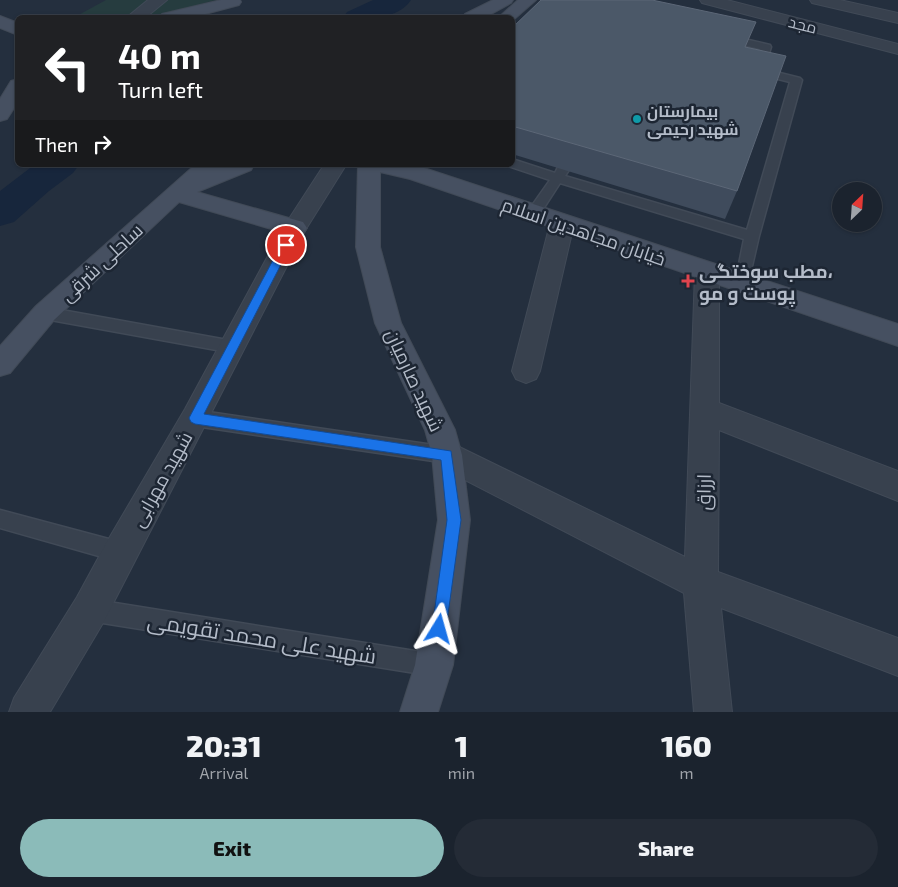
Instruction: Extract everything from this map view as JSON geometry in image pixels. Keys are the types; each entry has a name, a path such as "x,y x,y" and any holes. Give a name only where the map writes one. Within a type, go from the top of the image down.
{"main road":[{"path":"477,15 505,0"},
{"path":"510,15 528,0"},
{"path":"180,15 235,1"},
{"path":"195,15 235,1"},
{"path":"0,21 15,28"},
{"path":"0,31 15,38"},
{"path":"0,115 15,90"},
{"path":"0,122 15,107"},
{"name":"ساحلی شرقی","path":"0,365 45,313 206,167"},
{"path":"175,193 238,167"},
{"name":"شهید صارمیان","path":"369,167 368,247 388,323 440,430 447,455 454,520 434,665 419,712"},
{"name":"خیابان مجاهدین اسلام","path":"387,167 397,170 410,168 562,224 898,336"},
{"path":"175,193 295,228"}],"street":[{"path":"138,15 158,0"},
{"name":"مجد","path":"708,0 898,49"},
{"path":"818,0 898,18"},
{"name":"شهید مهرابی","path":"28,712 90,610 233,348 295,228 334,167"},
{"path":"526,372 562,224"},
{"name":"ارزاق","path":"707,272 701,583 712,712"},
{"path":"705,411 898,486"},
{"path":"447,455 701,583 898,656"}],"lane":[{"path":"718,36 766,47 758,71 796,80 752,236 742,284"},
{"path":"533,214 569,163"},
{"path":"515,164 752,236"},
{"path":"45,313 233,348"},
{"path":"195,418 447,455"},
{"path":"0,519 120,552"},
{"name":"شهید علی محمد تقویمی","path":"90,610 434,665"}],"green space":[{"path":"106,0 216,0 158,15 78,15"}],"building":[{"name":"بیمارستان شهید رحیمی","path":"541,0 652,0 756,22 745,47 786,56 737,191 515,127 515,25"}],"waterway":[{"path":"364,15 397,0"},
{"path":"0,212 35,182 57,167"}],"place":[{"name":"بیمارستان شهید رحیمی","path":"637,119"},
{"name":"مطب سوختگی، پوست و مو","path":"688,281"}],"route":[{"path":"286,245 195,418 447,455 454,520 439,629"}]}
